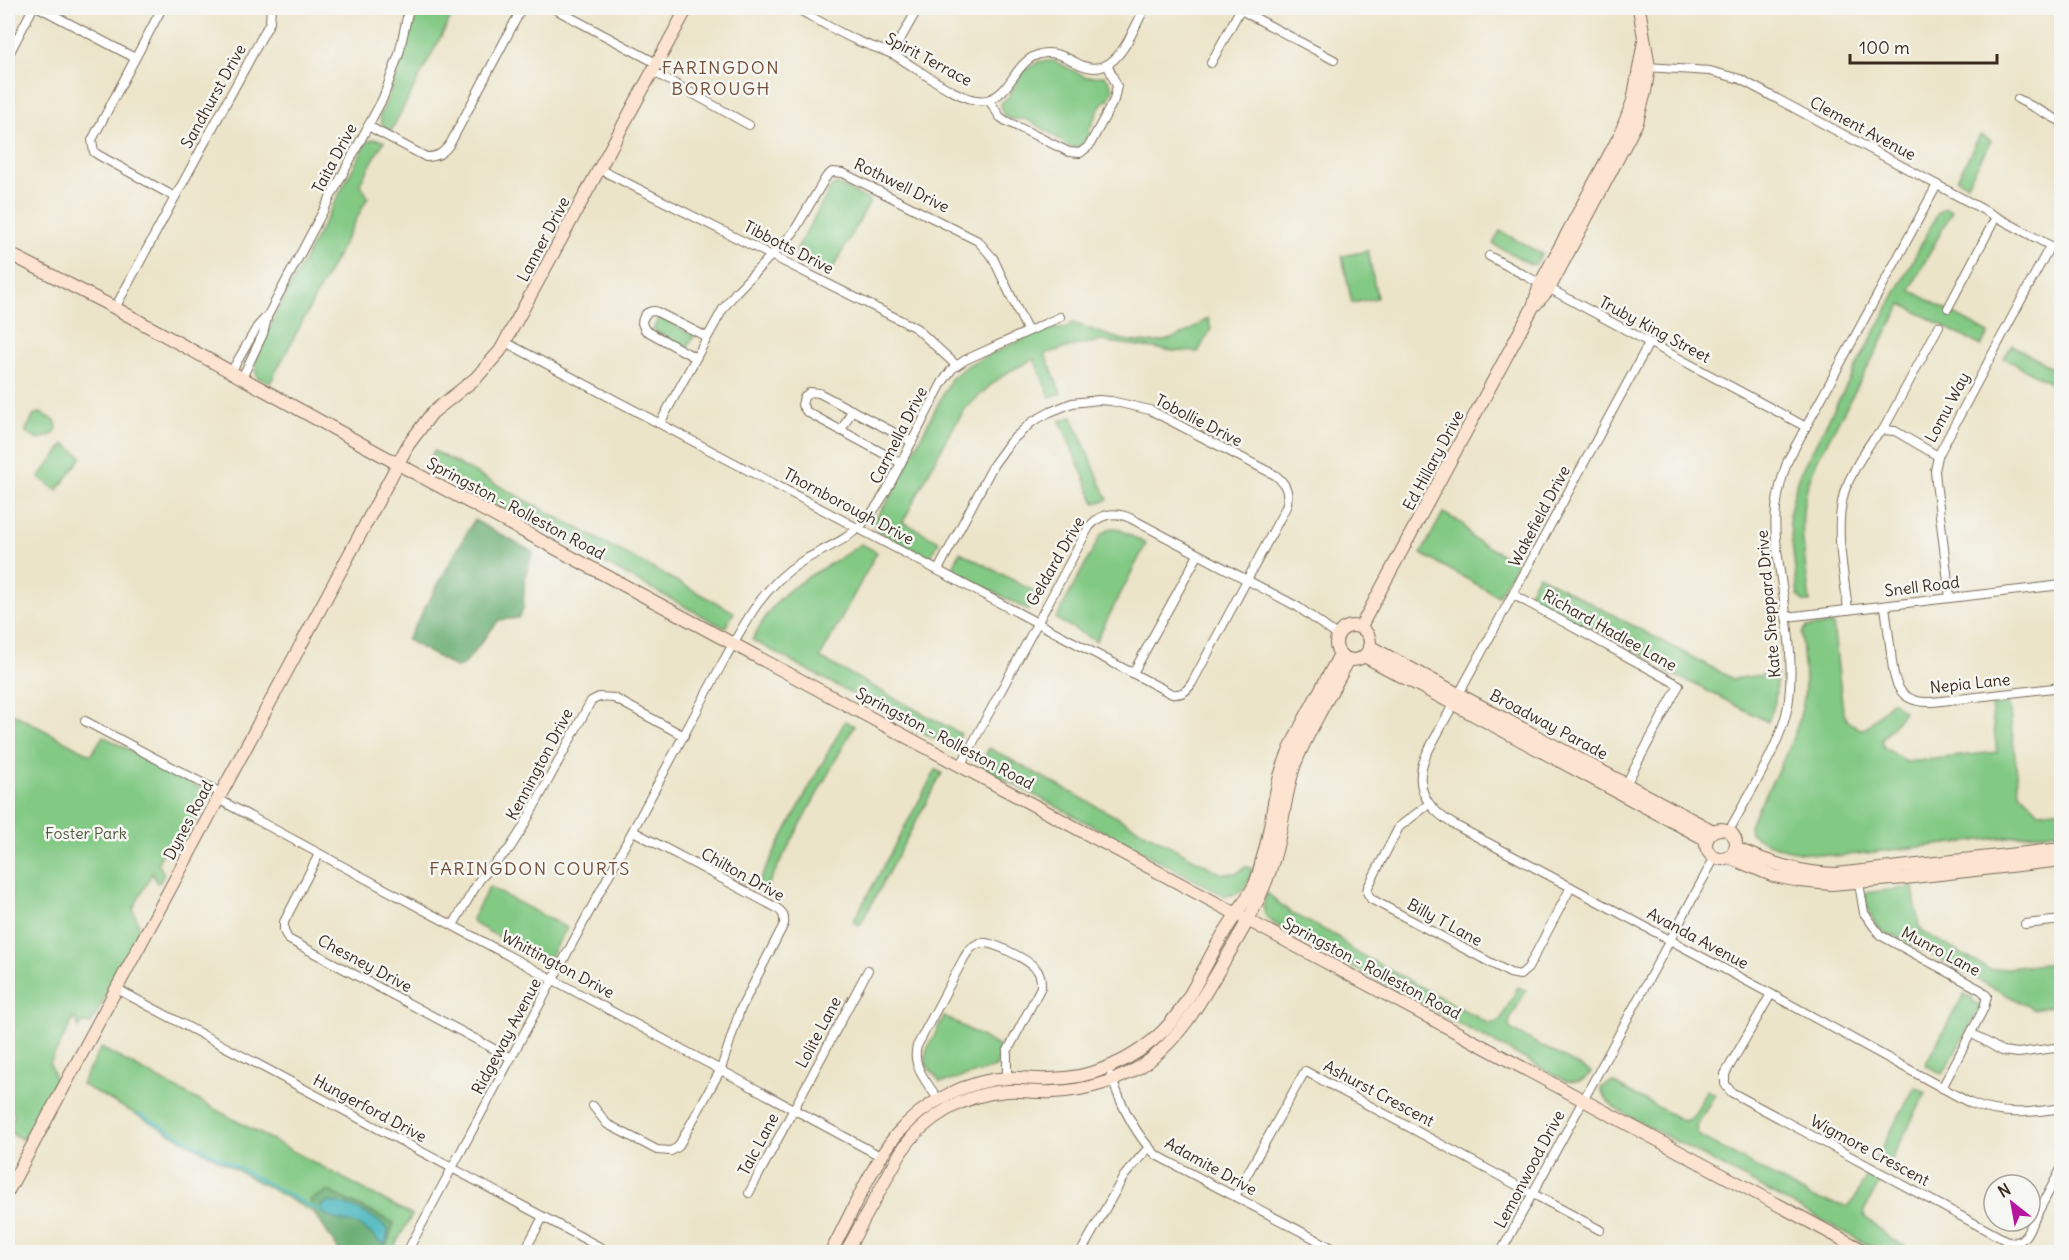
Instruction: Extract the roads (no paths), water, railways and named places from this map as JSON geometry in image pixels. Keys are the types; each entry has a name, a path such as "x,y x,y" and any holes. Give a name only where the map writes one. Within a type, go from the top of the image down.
{"street":[{"path":"8,56 33,8"},
{"path":"162,8 94,135 92,146 94,152 100,156 174,197"},
{"name":"Sandhurst Drive","path":"115,308 270,22 271,8"},
{"name":"Taita Drive","path":"236,375 257,327 268,315 382,98 394,70 409,8"},
{"path":"368,126 426,157 435,157 443,153 450,144 522,8"},
{"path":"553,8 749,125"},
{"name":"Lanner Drive","path":"398,464 413,438 432,413 485,370 506,342 687,8"},
{"name":"Spirit Terrace","path":"796,8 858,41 892,54 928,78 977,100 989,100 1001,93 1021,65 1042,53 1063,56 1090,69 1108,66"},
{"path":"892,54 918,8"},
{"path":"989,100 1000,117 1006,121 1069,152 1080,153 1089,146 1114,100 1117,86 1108,66 1120,53 1145,8"},
{"path":"1211,63 1239,8 1334,60"},
{"name":"Ed Hillary Drive","path":"1360,628 1545,286 1620,135 1644,66 1644,41 1639,8"},
{"path":"46,9 135,57"},
{"name":"Clement Avenue","path":"1644,66 1710,71 1740,79 2061,252"},
{"path":"2018,99 2061,122"},
{"name":"Tibbotts Drive","path":"599,169 916,328 956,365"},
{"name":"Rothwell Drive","path":"660,423 729,300 787,241 800,224 826,177 832,172 840,171 965,233 983,245 993,258 1028,330"},
{"name":"Kate Sheppard Drive","path":"1729,831 1769,756 1786,715 1789,699 1791,660 1776,539 1776,509 1784,472 1937,184"},
{"path":"1948,308 1996,217"},
{"name":"Lomu Way","path":"1950,598 1935,471 1938,456 2050,246"},
{"name":"Springston - Rolleston Road","path":"8,253 115,308 398,464 1866,1252"},
{"name":"Truby King Street","path":"1489,256 1806,427"},
{"path":"696,358 645,330 642,323 644,316 655,311 707,337"},
{"name":"Carmella Drive","path":"734,643 748,616 772,586 801,562 838,544 859,528 882,499 942,383 956,365 1060,317"},
{"path":"1848,610 1840,527 1845,492 1872,438 1883,430 1939,326"},
{"name":"Thornborough Drive","path":"506,342 1172,694 1178,695"},
{"name":"Wakefield Drive","path":"1457,699 1649,342"},
{"path":"901,463 807,412 802,405 804,397 810,392 819,393 912,442"},
{"name":"Tobollie Drive","path":"938,570 994,464 1010,442 1032,422 1072,403 1099,400 1137,405 1161,415 1281,479 1287,493 1286,507 1192,683 1188,690 1178,695"},
{"path":"841,431 852,410"},
{"path":"1883,430 1895,431 1938,456"},
{"name":"Dynes Road","path":"8,1191 398,464"},
{"name":"Geldard Drive","path":"961,765 1089,527 1100,517 1113,513 1124,516 1298,607 1338,636"},
{"path":"1133,673 1198,555"},
{"name":"Snell Road","path":"1786,617 2061,585"},
{"name":"Richard Hadlee Lane","path":"1514,595 1679,685 1624,789"},
{"name":"Nepia Lane","path":"1885,606 1895,682 1910,699 1920,703 1933,702 2061,687"},
{"path":"1350,627 1360,628 1368,636 1367,651 1360,658 1345,657 1336,645 1338,636 1350,627"},
{"name":"Ridgeway Avenue","path":"407,1252 734,643"},
{"name":"Broadway Parade","path":"1367,651 1710,836"},
{"path":"831,1252 882,1157 897,1134 922,1111 939,1100 972,1086 1006,1078 1073,1077 1108,1067 1142,1050 1164,1031 1180,1010 1235,914 1255,884 1266,847 1278,783 1288,753 1345,657"},
{"path":"846,1252 908,1141 931,1119 978,1096 1006,1091 1076,1090 1113,1080 1148,1062 1174,1039 1193,1015 1264,889 1273,861 1288,787 1295,765 1345,657"},
{"name":"Kennington Drive","path":"453,925 480,879 510,848 522,829 591,701 605,696 614,698 684,736"},
{"path":"1430,804 1421,789 1421,771 1427,753 1457,699"},
{"name":"Whittington Drive","path":"85,721 319,854 882,1157"},
{"name":"Avanda Avenue","path":"1430,804 1442,818 1982,1108 2006,1113 2033,1113 2061,1108"},
{"name":"Billy T Lane","path":"1430,804 1399,827 1368,887 1368,896 1371,899 1510,973 1520,975 1528,968 1571,887"},
{"path":"1732,852 1734,836 1729,831 1721,829 1710,836 1708,850 1721,858 1732,852 1795,869 1858,878 2061,860"},
{"name":"Chilton Drive","path":"633,831 781,910 784,916 780,934 740,1010 721,1070"},
{"path":"1858,878 2061,849"},
{"name":"Chesney Drive","path":"319,854 284,922 284,931 288,939 511,1058"},
{"path":"1584,1101 1715,856"},
{"name":"Munro Lane","path":"1858,878 1864,912 1880,935 1987,996 1984,1008 1942,1088"},
{"path":"2025,924 2061,920"},
{"path":"939,1100 916,1065 914,1055 964,958 970,948 980,943 989,943 1027,961 1036,968 1041,976 1041,987 1007,1052 1006,1078"},
{"name":"Lolite Lane","path":"794,1109 868,970"},
{"name":"Hungerford Drive","path":"117,989 609,1252"},
{"name":"Wigmore Crescent","path":"1771,994 1725,1074 1725,1084 1731,1092 2007,1241 2019,1242 2026,1235 2061,1167"},
{"path":"1971,1033 2002,1051 2018,1053 2061,1047"},
{"name":"Adamite Drive","path":"1108,1067 1130,1121 1156,1155 1340,1252"},
{"path":"593,1106 607,1124 657,1150 670,1150 678,1147 721,1070"},
{"name":"Ashurst Crescent","path":"1235,1196 1305,1071 1533,1194"},
{"name":"Lemonwood Drive","path":"1501,1252 1584,1101"},
{"name":"Talc Lane","path":"749,1193 794,1109"},
{"path":"1081,1252 1124,1176 1149,1147"},
{"path":"1533,1194 1600,1230"},
{"path":"524,1252 543,1217"}],"water":[{"path":"329,1202 353,1207 375,1219 388,1229 387,1242 382,1244 368,1231 353,1223 325,1215 321,1211 322,1205"}],"waterway":[{"path":"139,1114 321,1211"}],"district":[{"name":"FARINGDON BOROUGH","path":"721,77"},
{"name":"FARINGDON COURTS","path":"530,868"}],"park label":[{"name":"Foster Park","path":"86,833"}]}
